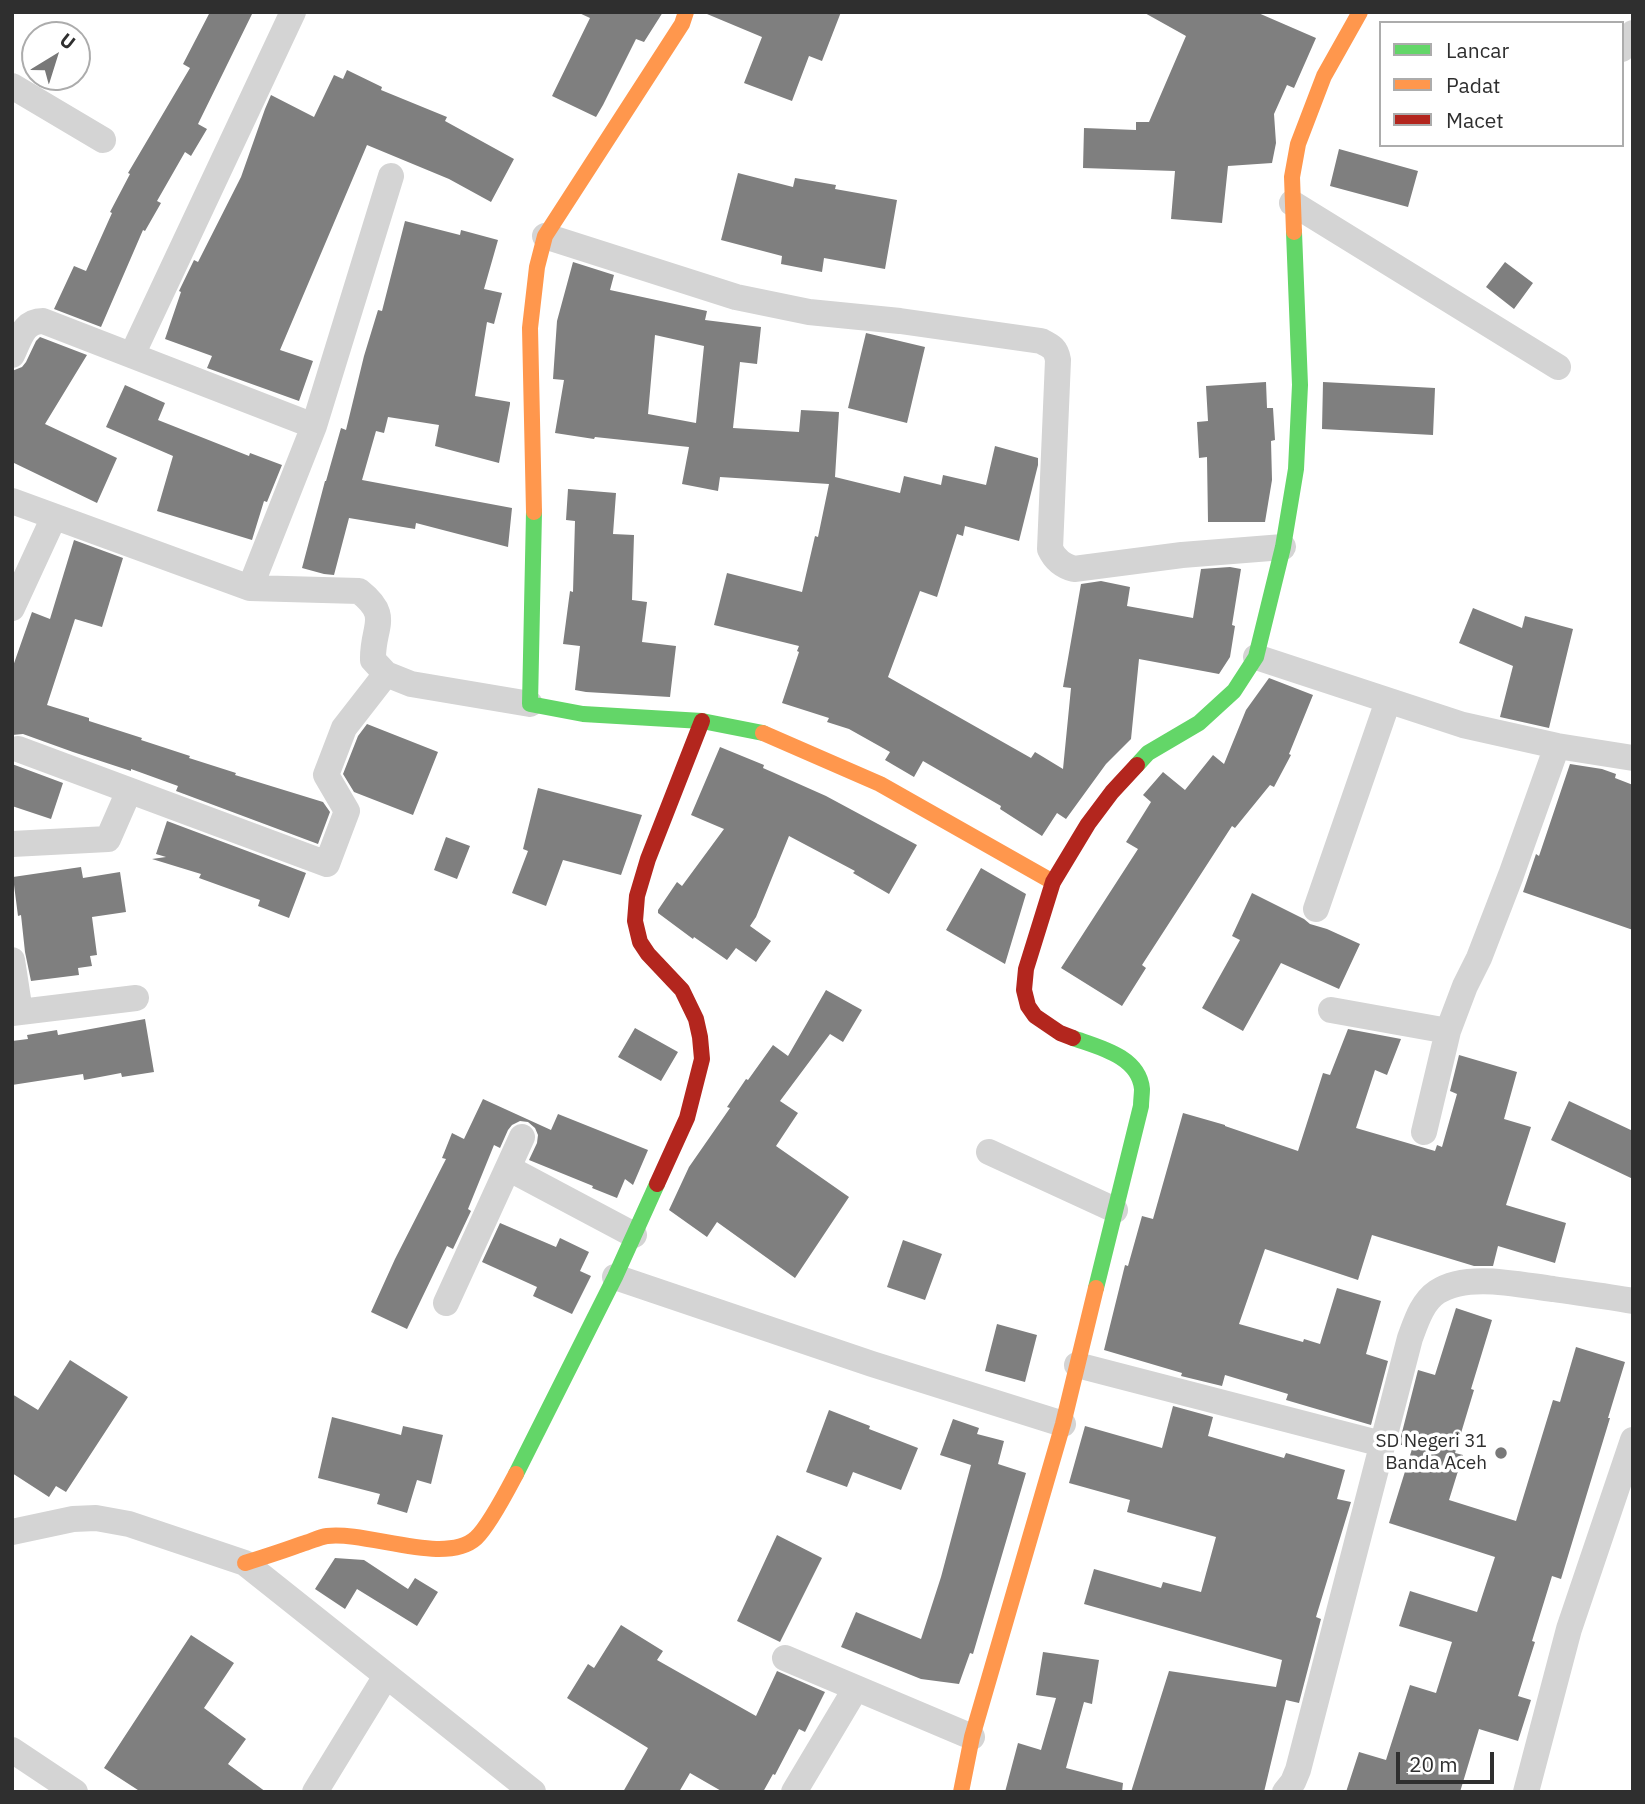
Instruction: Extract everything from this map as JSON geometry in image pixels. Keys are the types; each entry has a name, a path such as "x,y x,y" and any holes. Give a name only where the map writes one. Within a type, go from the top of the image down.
{"street":[{"path":"132,355 293,12"},
{"path":"530,704 534,491 530,328 537,267 545,236 682,24 686,12"},
{"path":"961,1792 972,1737 1063,1424 1141,1106 1142,1088 1133,1068 1115,1054 1060,1032 1035,1016 1028,1006 1024,990 1026,969 1054,882 1088,824 1112,792 1148,753 1199,723 1234,691 1256,657 1283,547 1296,469 1300,385 1292,177 1298,144 1324,76 1360,12"},
{"path":"12,86 103,140"},
{"path":"250,588 314,426 391,176"},
{"path":"1292,203 1558,367"},
{"path":"545,236 736,297 809,312 901,321 1041,341 1052,346 1058,360 1050,549 1056,559 1067,567 1074,569 1182,555 1283,547"},
{"path":"12,355 25,329 33,321 43,321 314,426"},
{"path":"12,502 250,588 359,591 372,601 379,615 373,660 386,674 411,684 583,714 702,721 765,733 880,784 1054,882"},
{"path":"12,608 54,517"},
{"path":"1256,657 1463,725 1557,746 1633,758"},
{"path":"18,750 327,864 347,811 326,775 344,728 386,674"},
{"path":"1315,909 1388,701"},
{"path":"245,1563 327,1536 359,1537 430,1549 462,1546 474,1540 483,1530 515,1477 615,1276 687,1118 702,1059 696,1019 687,1000 682,990 640,942 635,921 637,896 648,859 702,721"},
{"path":"1424,1132 1448,1031 1506,887 1557,746"},
{"path":"12,844 108,839 129,791"},
{"path":"12,960 16,1012 136,998"},
{"path":"1331,1010 1448,1031"},
{"path":"446,1303 522,1137"},
{"path":"989,1152 1115,1210"},
{"path":"508,1168 634,1235"},
{"path":"615,1276 872,1364 1063,1424"},
{"path":"1285,1792 1298,1770 1410,1338 1422,1308 1435,1293 1459,1283 1495,1282 1633,1301"},
{"path":"1077,1366 1382,1444"},
{"path":"1526,1792 1569,1629 1633,1440"},
{"path":"12,1532 73,1519 96,1518 129,1524 245,1563 533,1792"},
{"path":"785,1658 972,1737"},
{"path":"315,1792 386,1676"},
{"path":"794,1792 856,1688"},
{"path":"12,1750 75,1792"}],"building":[{"path":"210,12 253,12 198,124 207,129 191,156 185,152 157,201 161,203 145,231 143,230 101,327 54,309 74,266 86,271 112,213 110,212 130,174 128,173 190,68 183,64"},
{"path":"577,12 663,12 644,42 636,39 596,117 552,96 590,18"},
{"path":"707,12 841,12 822,61 809,56 792,101 744,83 762,37"},
{"path":"1143,12 1256,12 1316,38 1294,88 1287,85 1274,114 1276,143 1272,163 1228,166 1222,223 1171,219 1175,171 1083,168 1084,128 1136,130 1136,122 1149,122 1186,36"},
{"path":"347,70 382,87 381,90 447,117 445,121 514,159 491,202 449,179 367,145 280,350 313,361 299,401 207,368 212,356 165,339 181,292 179,291 194,260 198,262 241,177 271,95 314,117 334,75 343,79"},
{"path":"1339,149 1418,171 1408,207 1330,186"},
{"path":"738,173 793,187 795,178 836,185 835,189 897,200 885,269 824,258 822,272 781,264 782,256 721,240"},
{"path":"405,221 460,235 461,230 498,240 484,289 502,293 494,324 487,322 475,396 510,404 499,463 435,446 439,425 388,417 384,433 376,431 362,480 512,508 508,547 416,523 415,529 349,518 334,575 324,574 302,568 341,428 346,430 364,356 378,310 382,311"},
{"path":"573,262 614,275 610,290 707,311 705,320 761,327 757,364 740,362 733,428 799,432 801,410 839,412 835,477 900,493 904,476 941,485 943,475 986,485 995,446 1038,458 1019,541 965,526 963,536 957,534 937,597 920,591 888,677 1031,758 1035,752 1063,769 1071,688 1063,687 1081,584 1101,581 1130,587 1127,606 1193,618 1201,569 1241,569 1230,657 1219,674 1139,659 1131,739 1106,764 1066,819 1057,813 1042,836 1000,809 1001,806 923,761 914,777 885,760 890,752 849,729 827,722 829,718 782,703 799,646 714,625 727,573 802,592 815,536 818,537 829,484 720,477 718,491 682,484 689,447 555,433 564,380 553,379 557,321","holes":["655,335 704,346 696,423 648,414"]},
{"path":"1505,262 1533,283 1514,309 1486,287"},
{"path":"866,333 925,347 907,423 848,408"},
{"path":"40,337 87,355 45,424 117,458 97,503 12,462 12,371 22,367"},
{"path":"1266,382 1267,408 1273,408 1275,440 1271,441 1272,480 1265,522 1208,522 1207,457 1199,458 1197,422 1208,421 1206,386"},
{"path":"1323,382 1435,388 1433,435 1322,429"},
{"path":"125,385 165,403 158,420 249,456 250,453 282,465 267,502 264,501 252,540 157,511 173,456 106,427"},
{"path":"568,489 616,493 613,534 634,535 632,600 647,602 642,642 676,646 670,697 575,690 580,646 563,644 570,591 573,592 575,521 566,520"},
{"path":"74,540 123,558 102,627 75,619 47,705 89,718 89,721 142,738 141,740 190,756 189,758 236,773 235,775 323,802 330,812 318,844 176,791 178,786 131,769 23,734 12,735 12,669 32,612 50,619"},
{"path":"1473,608 1522,628 1525,616 1573,629 1549,728 1500,717 1513,666 1459,643"},
{"path":"1269,678 1313,695 1289,754 1291,755 1274,787 1270,785 1235,828 1232,826 1142,965 1146,968 1122,1006 1061,968 1138,849 1126,842 1151,802 1143,795 1163,772 1185,790 1213,755 1224,764 1246,710"},
{"path":"367,724 438,752 413,815 354,792 343,774 358,736"},
{"path":"720,747 764,765 763,768 826,796 917,845 889,894 853,873 855,871 789,836 750,926 771,941 756,962 736,948 727,960 658,913 677,882 682,886 724,829 691,815"},
{"path":"12,764 63,783 51,819 12,806"},
{"path":"1570,764 1602,769 1633,785 1633,930 1523,892 1536,854 1539,856"},
{"path":"538,788 642,815 621,875 563,860 546,906 512,893 528,851 523,849"},
{"path":"167,821 306,873 289,918 258,906 260,900 199,878 201,874 152,859 166,857 156,854"},
{"path":"446,837 470,846 457,879 434,870"},
{"path":"81,867 83,878 120,872 126,912 92,917 97,955 90,956 92,966 78,968 79,975 31,981 13,877"},
{"path":"981,868 1026,894 1005,964 946,930"},
{"path":"1252,893 1310,924 1360,944 1339,989 1281,963 1243,1031 1202,1008 1240,940 1232,936"},
{"path":"826,990 862,1010 843,1042 830,1034 780,1101 798,1113 776,1146 849,1197 795,1278 717,1222 707,1237 669,1210 689,1167 730,1108 727,1107 746,1079 748,1080 773,1045 788,1056"},
{"path":"145,1019 154,1072 122,1077 121,1073 84,1080 83,1074 12,1085 12,1041 28,1039 27,1035 57,1030 58,1035"},
{"path":"635,1028 678,1052 661,1081 618,1057"},
{"path":"1348,1029 1401,1039 1387,1075 1375,1070 1356,1128 1435,1151 1437,1145 1442,1147 1457,1094 1450,1091 1459,1055 1517,1072 1504,1119 1531,1127 1506,1205 1566,1223 1555,1263 1498,1246 1493,1266 1474,1266 1372,1235 1358,1280 1265,1249 1239,1324 1303,1342 1304,1339 1320,1344 1337,1288 1381,1301 1366,1354 1388,1361 1371,1425 1286,1400 1288,1394 1225,1375 1222,1386 1181,1376 1182,1373 1104,1350 1125,1265 1128,1266 1142,1216 1153,1219 1183,1113 1298,1151 1323,1073 1330,1075"},
{"path":"483,1099 551,1130 558,1114 648,1150 633,1185 625,1179 617,1198 529,1160 537,1143 535,1128 528,1122 520,1121 512,1125 500,1148 494,1145 468,1209 471,1211 453,1249 447,1246 407,1329 371,1312 446,1159 442,1158 452,1133 464,1139"},
{"path":"1569,1101 1633,1131 1633,1179 1551,1140"},
{"path":"500,1223 556,1247 560,1238 589,1252 580,1271 591,1276 572,1314 533,1296 537,1287 482,1262"},
{"path":"903,1240 942,1254 925,1300 887,1287"},
{"path":"1456,1308 1492,1320 1455,1453 1463,1455 1449,1500 1516,1521 1553,1400 1560,1402 1576,1347 1625,1362 1561,1579 1552,1576 1532,1641 1535,1642 1518,1696 1531,1700 1518,1741 1479,1729 1460,1792 1346,1792 1359,1752 1386,1760 1410,1685 1436,1693 1452,1642 1399,1626 1410,1591 1477,1612 1495,1557 1389,1523 1412,1449 1399,1444 1418,1370 1435,1375"},
{"path":"997,1324 1037,1335 1025,1382 985,1371"},
{"path":"70,1360 128,1397 66,1492 56,1486 49,1497 12,1473 12,1394 38,1410"},
{"path":"1173,1406 1213,1417 1208,1436 1284,1458 1286,1453 1345,1470 1337,1499 1351,1502 1316,1617 1321,1619 1299,1703 1286,1700 1264,1792 1131,1792 1169,1671 1276,1687 1282,1660 1084,1604 1094,1569 1161,1588 1163,1582 1201,1592 1216,1537 1127,1512 1130,1500 1069,1483 1085,1426 1162,1448"},
{"path":"829,1410 918,1448 901,1490 853,1472 847,1487 806,1472"},
{"path":"332,1417 401,1435 403,1426 443,1435 431,1484 417,1480 407,1513 377,1504 380,1494 318,1478"},
{"path":"953,1419 979,1428 977,1434 1004,1441 998,1464 1026,1473 973,1654 970,1653 959,1684 921,1679 841,1647 856,1612 921,1639 971,1465 940,1455"},
{"path":"777,1535 822,1558 780,1642 737,1621"},
{"path":"335,1558 364,1560 408,1589 415,1578 438,1592 417,1626 357,1589 345,1609 315,1589"},
{"path":"621,1625 663,1651 657,1660 756,1716 777,1671 825,1692 805,1732 799,1729 763,1792 723,1792 690,1773 679,1792 623,1792 648,1748 567,1698 588,1664 594,1668"},
{"path":"191,1635 234,1663 204,1708 246,1739 228,1764 266,1792 141,1792 104,1768"},
{"path":"1043,1652 1099,1660 1092,1704 1084,1702 1066,1768 1123,1783 1122,1792 1005,1792 1018,1743 1041,1750 1056,1698 1036,1695"}],"traffic: fast":[{"path":"1137,765 1148,753 1199,723 1234,691 1256,657 1283,547 1296,469 1300,385 1294,232"},
{"path":"534,512 530,704 583,714 702,721 763,733"},
{"path":"1073,1038 1116,1054 1133,1068 1142,1089 1141,1106 1096,1288"},
{"path":"516,1474 615,1277 657,1184"}],"traffic: slow":[{"path":"534,512 530,328 537,267 545,236 682,24 686,12"},
{"path":"1294,232 1292,177 1298,144 1324,76 1360,12"},
{"path":"763,733 880,784 1053,882"},
{"path":"961,1792 972,1737 1063,1424 1096,1288"},
{"path":"245,1563 327,1536 363,1538 426,1548 462,1546 476,1538 486,1525 516,1474"}],"traffic: jam":[{"path":"657,1184 687,1118 702,1059 696,1019 682,990 640,942 635,921 637,896 648,859 702,721"},
{"path":"1073,1038 1060,1033 1035,1016 1028,1006 1024,990 1026,969 1053,882 1088,824 1137,765"}],"place":[{"name":"SD Negeri 31 Banda Aceh","path":"1501,1453"}]}
